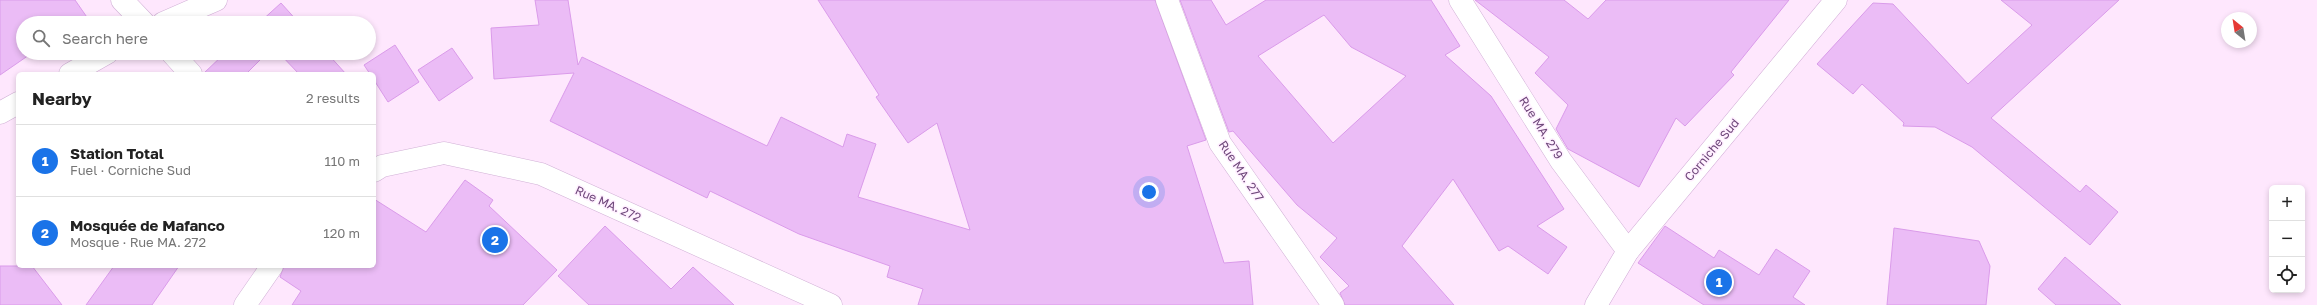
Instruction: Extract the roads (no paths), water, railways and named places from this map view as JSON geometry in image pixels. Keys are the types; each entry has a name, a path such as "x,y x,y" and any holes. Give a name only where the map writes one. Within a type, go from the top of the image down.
{"street":[{"path":"122,0 137,16"},
{"path":"179,16 216,0"},
{"name":"Rue MA. 277","path":"1167,0 1220,143 1333,305"},
{"name":"Rue MA. 279","path":"1460,0 1561,160 1628,251"},
{"name":"Corniche Sud","path":"1596,305 1628,251 1836,0"},
{"path":"74,72 95,60"},
{"path":"178,60 189,72"},
{"path":"0,113 16,104"},
{"name":"Rue MA. 272","path":"376,170 382,166 444,153 541,174 831,305"},
{"path":"244,305 271,268"}],"place":[{"name":"Mosquée de Mafanco","path":"495,240"},
{"name":"Station Total","path":"1719,282"}]}
